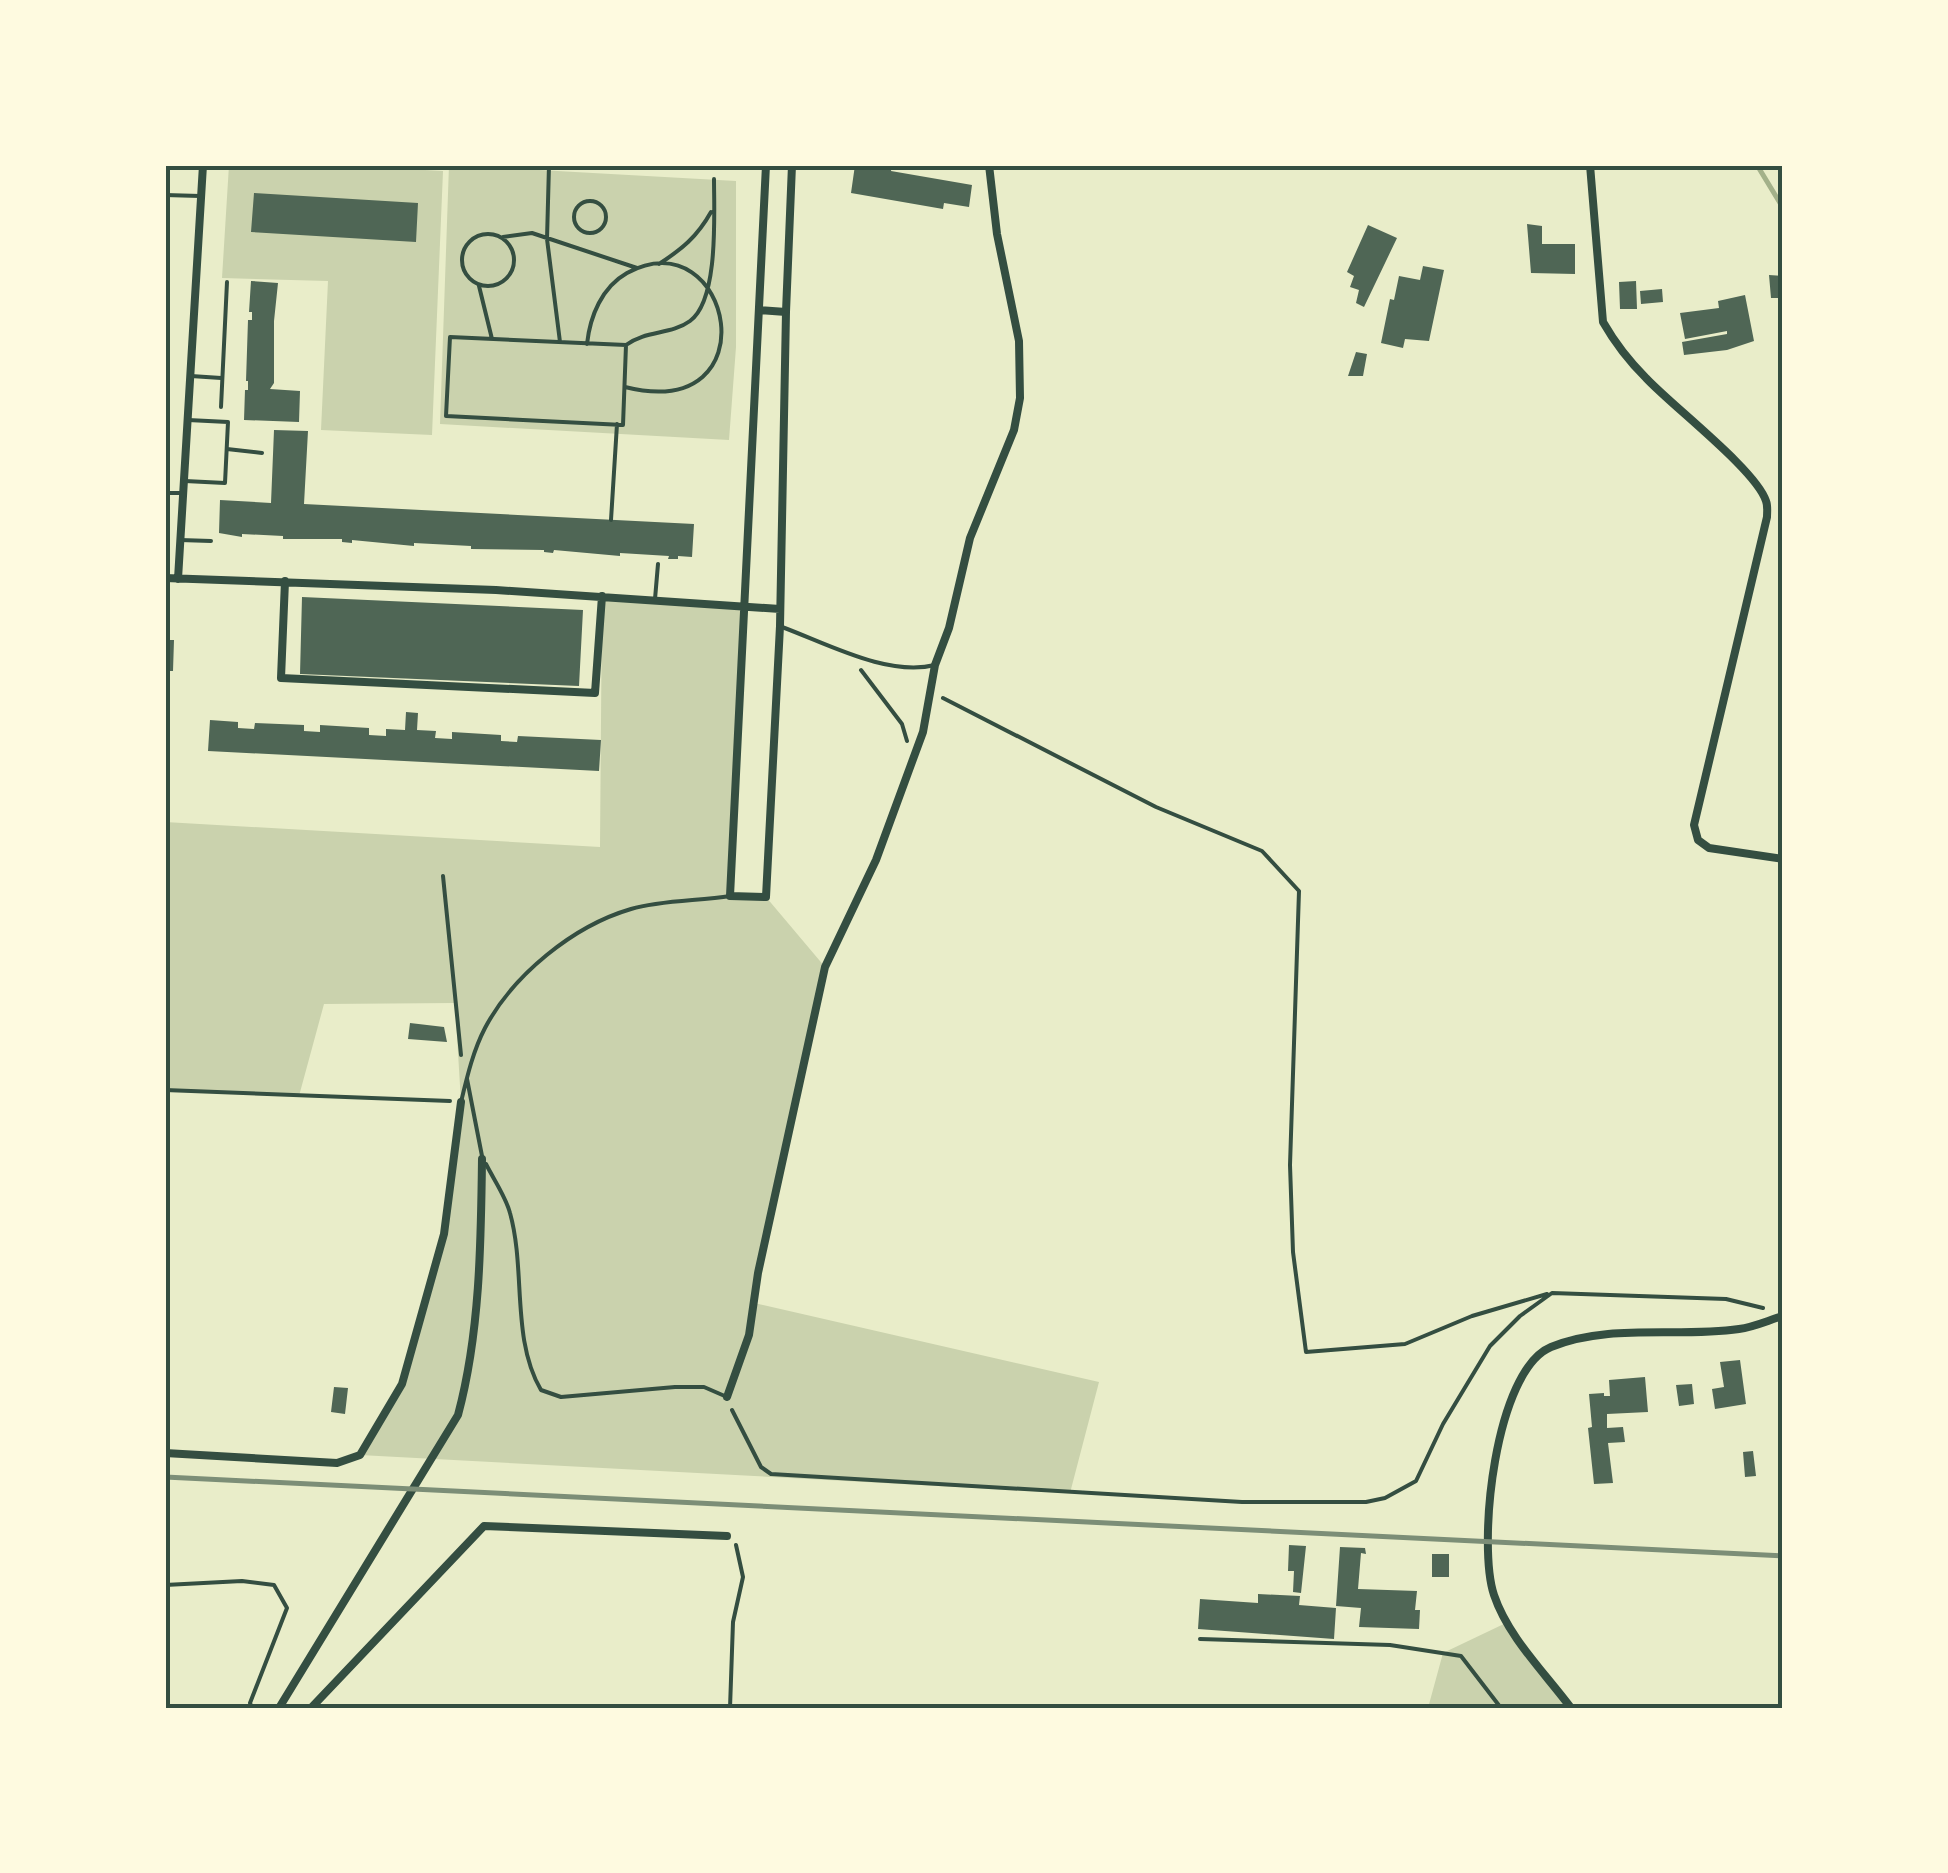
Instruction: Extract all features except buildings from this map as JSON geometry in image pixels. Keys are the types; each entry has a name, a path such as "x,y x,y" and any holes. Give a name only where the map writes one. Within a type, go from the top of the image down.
{"street":[{"path":"178,579 203,165"},
{"path":"766,165 730,896 766,897 780,626 792,165"},
{"path":"727,1396 749,1334 758,1273 825,967 876,860 922,732 935,664 949,628 970,538 1014,430 1020,398 1018,341 989,165"},
{"path":"1590,165 1603,322 1646,379 1756,484 1766,501 1767,517 1694,826 1698,840 1709,848 1783,859"},
{"path":"759,314 786,316"},
{"path":"165,578 602,596 780,609"},
{"path":"285,581 281,678 397,684 595,693 602,596"},
{"path":"165,1453 337,1462 360,1455 402,1384 444,1234 461,1102"},
{"path":"279,1708 458,1415 469,1374 482,1216 482,1158"},
{"path":"1570,1708 1508,1622 1494,1595 1486,1552 1501,1432 1519,1380 1546,1348 1602,1334 1740,1329 1783,1316"},
{"path":"312,1708 484,1526 727,1536"}],"lane":[{"path":"165,195 201,196"},
{"path":"221,406 226,282"},
{"path":"190,376 222,378"},
{"path":"184,480 225,482 228,422 188,420"},
{"path":"226,449 262,453"},
{"path":"165,493 184,494"},
{"path":"180,540 211,541"},
{"path":"655,600 658,564"},
{"path":"780,626 896,668 918,669 935,664"},
{"path":"461,1102 485,1028 514,986 586,929 632,908 730,896"},
{"path":"467,1079 482,1158 510,1211 527,1350 532,1375 541,1390 561,1397 704,1387 727,1396"}],"path":[{"path":"548,165 547,239 560,342"},
{"path":"626,345 623,425 446,416 450,338 626,345 640,334 673,329 692,320 709,288 714,179"},
{"path":"590,201 603,207 606,218 602,229 591,234 580,230 574,218 580,205 590,201"},
{"path":"659,264 688,246 714,208"},
{"path":"501,238 532,233 637,268"},
{"path":"478,284 498,284 510,275 514,261 513,252 492,234 475,238 464,252 466,272 478,284 492,340"},
{"path":"587,344 591,317 605,294 620,277 637,268 659,264 681,268 709,288 723,323 721,346 712,364 694,383 673,392 624,387"},
{"path":"611,520 617,424"},
{"path":"854,664 867,675 902,724 912,760"},
{"path":"930,691 1156,807 1262,851 1298,891 1290,1165 1293,1252 1306,1352 1405,1344 1472,1316 1552,1293"},
{"path":"442,876 461,1060 467,1079"},
{"path":"165,1090 461,1102"},
{"path":"727,1396 740,1432 761,1467 771,1474 1242,1502"},
{"path":"727,1536 736,1544 743,1577 733,1622 730,1708"},
{"path":"165,1586 242,1581 274,1585 287,1608 250,1703 252,1708"},
{"path":"1200,1639 1390,1645 1462,1656 1501,1708"}],"green space":[{"path":"229,165 443,171 432,435 321,430 328,281 222,278"},
{"path":"449,165 736,181 736,347 729,440 440,424"},
{"path":"602,596 747,607 731,896 766,897 825,967 754,1303 1099,1382 1070,1493 360,1455 402,1384 444,1235 461,1102 455,1003 324,1004 299,1096 165,1090 165,822 600,847"},
{"path":"1508,1622 1567,1708 1428,1708 1443,1653"}],"waterway":[{"path":"1757,165 1783,208"}],"railway":[{"path":"165,1477 1783,1556"}]}
